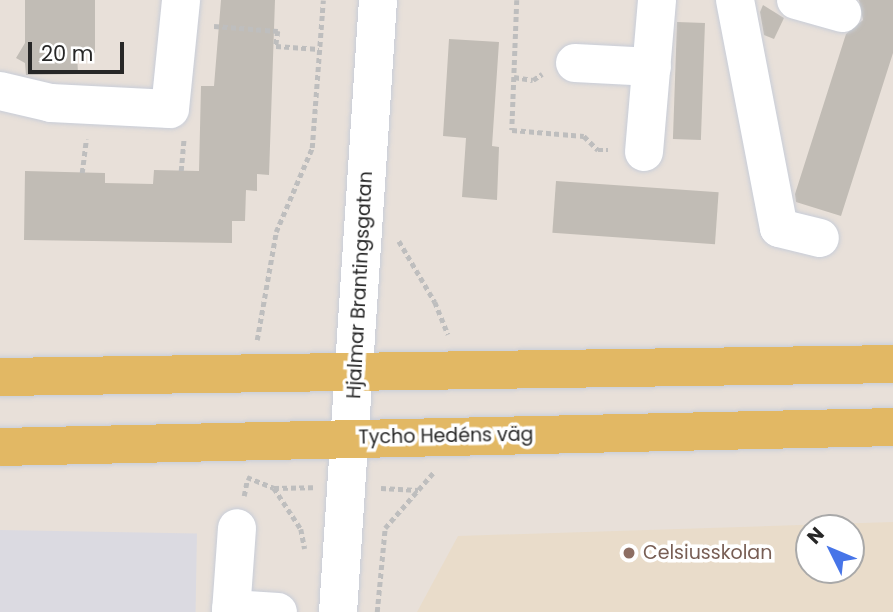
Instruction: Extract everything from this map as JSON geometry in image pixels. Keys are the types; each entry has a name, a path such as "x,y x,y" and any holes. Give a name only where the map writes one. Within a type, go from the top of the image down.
{"main road":[{"path":"0,377 254,373 353,376 893,365"},
{"name":"Tycho Hedéns väg","path":"0,447 893,427"}],"street":[{"name":"Hjalmar Brantingsgatan","path":"338,612 352,438 353,376 378,0"},
{"path":"644,152 657,0"},
{"path":"735,0 779,228 820,238"},
{"path":"796,0 842,13"},
{"path":"0,91 51,103 170,108 180,12"},
{"path":"575,62 652,67"},
{"path":"237,528 231,611 278,612"}],"path":[{"path":"254,373 276,232 312,148 323,0"},
{"path":"517,0 512,130 584,136 598,150 644,152"},
{"path":"180,12 278,31 276,46 320,49"},
{"path":"394,228 402,252 435,302 452,346 452,372"},
{"path":"377,612 385,528 450,453 450,436"},
{"path":"249,443 247,480 274,488 301,529 306,552"}],"shaded area":[{"name":"Celsiusskolan","path":"893,522 893,612 417,612 458,536 795,525 795,584 865,584 865,523"},
{"path":"0,530 197,533 196,612 0,612"}],"building":[{"path":"25,0 95,0 95,53 77,53 78,74 26,75 25,63 16,58 25,43"},
{"path":"221,0 275,0 269,175 257,174 257,191 246,190 245,221 232,221 232,243 24,240 25,171 105,173 105,183 153,184 154,170 199,171 201,86 214,86"},
{"path":"859,0 893,0 893,53 841,216 796,202 795,194 846,34 863,20"},
{"path":"763,5 784,18 774,39 764,35 760,12"},
{"path":"677,22 705,23 701,140 673,139"},
{"path":"449,39 499,42 492,146 499,147 497,200 462,197 466,138 443,136"},
{"path":"556,181 719,192 715,244 552,233"}],"place":[{"name":"Celsiusskolan","path":"629,553"}]}
